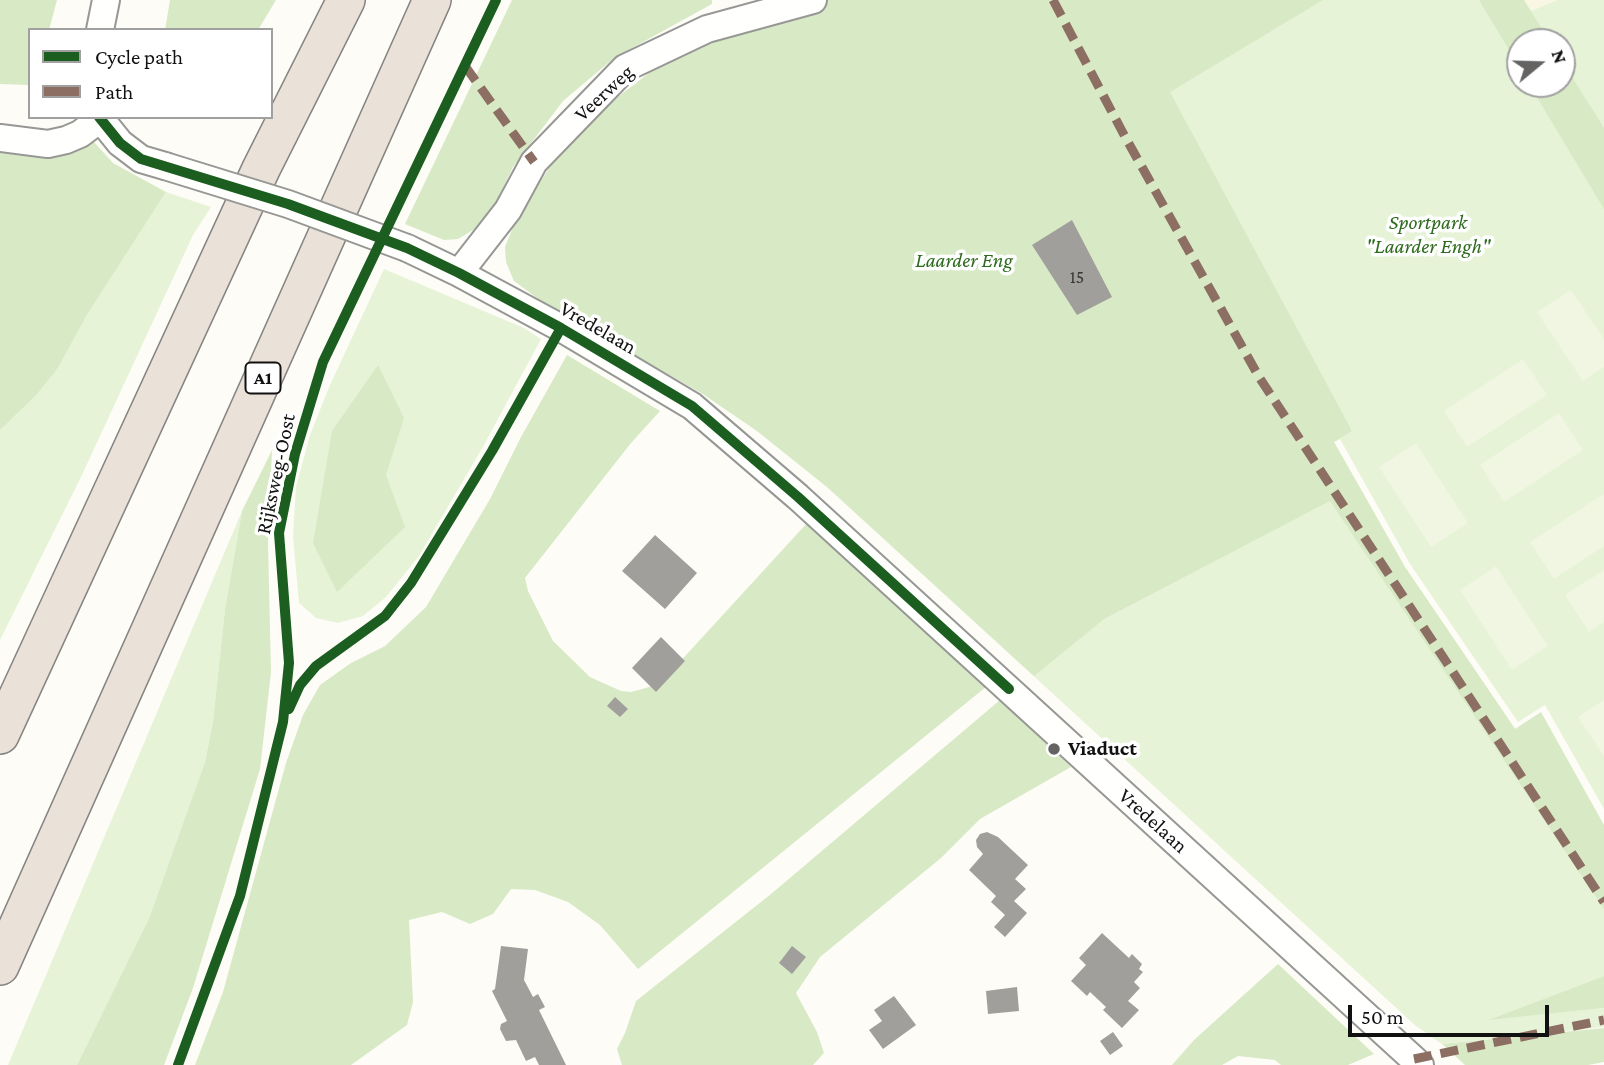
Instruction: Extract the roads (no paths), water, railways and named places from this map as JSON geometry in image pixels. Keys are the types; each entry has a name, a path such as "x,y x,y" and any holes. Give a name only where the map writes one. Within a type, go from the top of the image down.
{"highway":[{"path":"0,735 261,169 346,0"},
{"name":"A1","path":"0,966 432,0"}],"street":[{"path":"100,28 107,0"},
{"name":"Veerweg","path":"459,273 508,209 534,162 625,68 707,29 813,0"},
{"path":"0,138 48,144 80,134 98,119"},
{"name":"Vredelaan","path":"100,119 120,143 141,159 288,204 407,248 459,273 561,328 692,406 818,516 1420,1065"}],"place":[{"name":"Viaduct","path":"1054,749"}],"park label":[{"name":"Sportpark \"Laarder Engh\"","path":"1428,235"},
{"name":"Laarder Eng","path":"964,261"}]}
